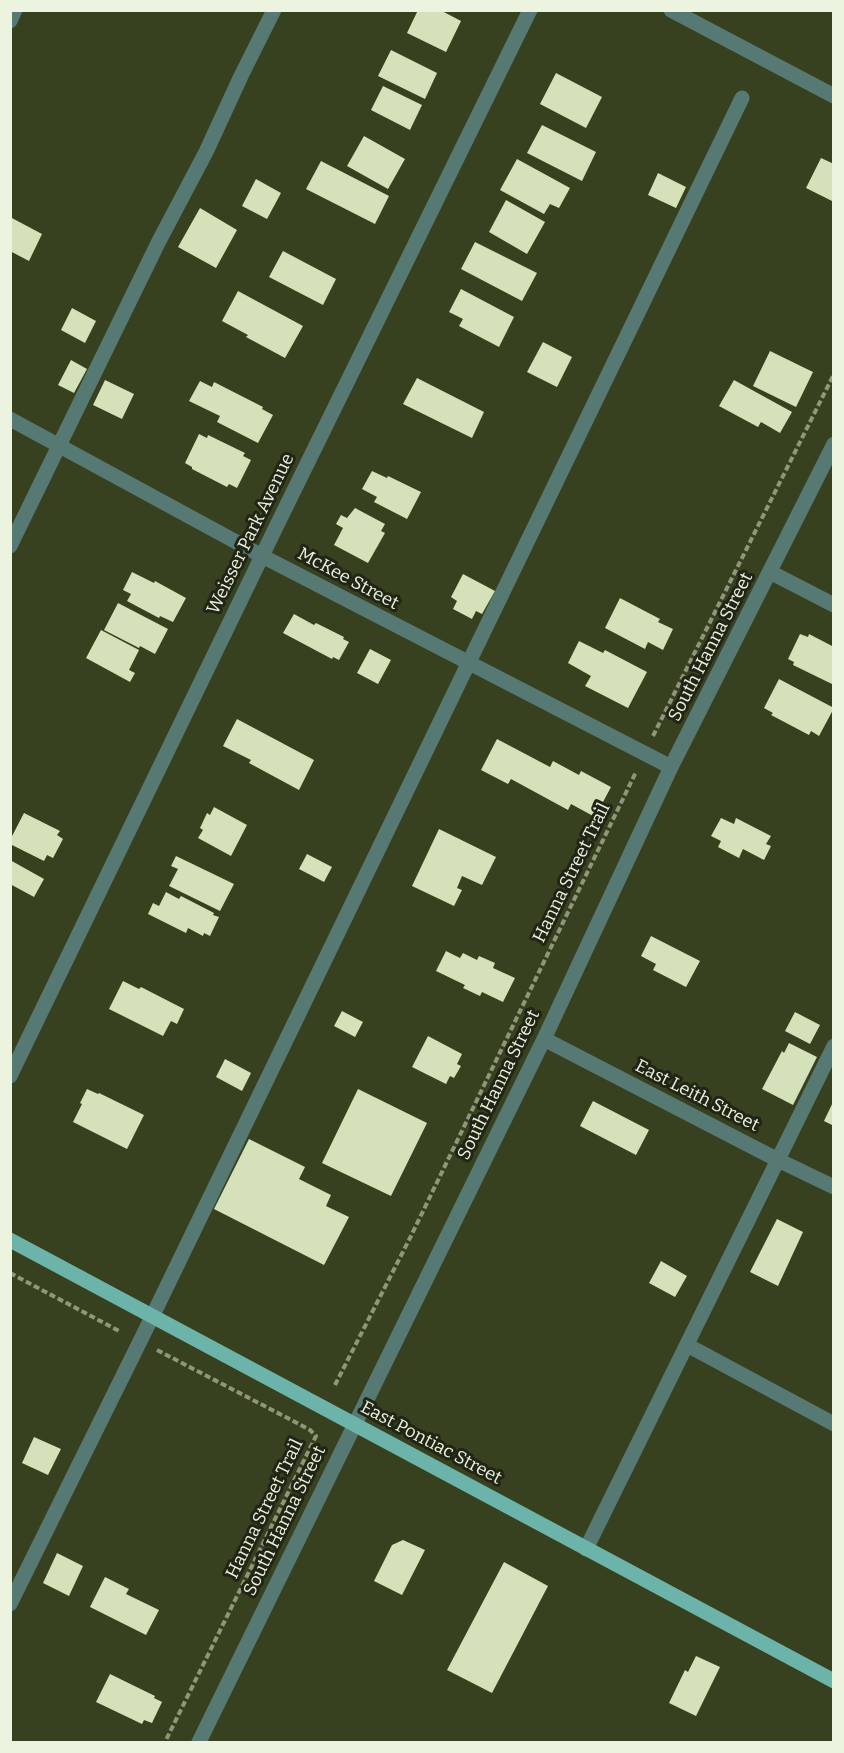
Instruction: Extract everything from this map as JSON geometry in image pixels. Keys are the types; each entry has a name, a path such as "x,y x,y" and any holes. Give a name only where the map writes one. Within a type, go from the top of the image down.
{"main road":[{"name":"East Pontiac Street","path":"10,1240 834,1681"}],"street":[{"path":"10,21 15,10"},
{"path":"10,546 274,10"},
{"name":"Weisser Park Avenue","path":"10,1076 530,10"},
{"path":"671,10 834,96"},
{"path":"10,1604 153,1315 742,98"},
{"name":"McKee Street","path":"10,419 262,556 671,767"},
{"name":"South Hanna Street","path":"199,1743 544,1039 671,767 834,444"},
{"path":"770,572 834,605"},
{"name":"East Leith Street","path":"544,1039 778,1160 834,1186"},
{"path":"586,1549 834,1046"},
{"path":"687,1346 834,1424"}],"path":[{"name":"Hanna Street Trail","path":"335,1385 410,1238 748,544 834,374"},
{"name":"Hanna Street Trail","path":"10,1273 299,1424 316,1436 165,1743"}],"building":[{"path":"418,10 440,10 461,21 446,52 407,33"},
{"path":"391,50 437,73 425,99 378,76"},
{"path":"556,73 602,97 586,128 540,104"},
{"path":"383,86 422,105 410,130 371,110"},
{"path":"542,125 596,152 582,181 527,153"},
{"path":"364,136 405,159 388,189 347,166"},
{"path":"821,158 834,164 834,202 806,188"},
{"path":"517,159 570,188 559,208 550,204 544,214 500,190"},
{"path":"321,161 389,196 375,224 306,189"},
{"path":"658,173 686,187 676,208 648,195"},
{"path":"256,179 281,193 267,219 242,206"},
{"path":"506,200 545,222 527,254 489,232"},
{"path":"200,208 237,230 216,268 178,247"},
{"path":"10,217 42,234 29,261 10,251"},
{"path":"475,242 537,273 522,301 461,269"},
{"path":"283,251 336,279 323,305 269,277"},
{"path":"461,289 514,317 499,347 459,326 463,319 449,312"},
{"path":"238,291 303,326 285,358 222,321"},
{"path":"72,308 96,321 85,343 61,330"},
{"path":"543,342 572,357 557,387 527,372"},
{"path":"770,351 813,372 796,407 753,386"},
{"path":"71,360 87,369 74,393 58,385"},
{"path":"417,378 484,412 472,438 403,404"},
{"path":"105,380 134,394 122,419 93,405"},
{"path":"734,380 792,412 780,433 761,422 758,427 719,406"},
{"path":"200,381 212,387 214,382 263,407 262,409 273,415 258,443 217,422 220,416 189,401"},
{"path":"199,434 207,438 208,435 245,453 243,456 251,460 237,488 229,484 227,487 185,463"},
{"path":"372,471 421,492 407,519 374,502 377,497 362,489"},
{"path":"355,508 385,524 381,531 385,533 368,563 334,545 343,528 336,524 341,515 347,518"},
{"path":"132,572 154,583 155,581 186,598 173,622 160,616 159,618 127,601 131,594 123,590"},
{"path":"463,574 495,591 482,614 476,611 472,619 453,609 457,601 451,597"},
{"path":"620,598 660,619 658,622 673,629 663,650 648,642 645,649 605,628"},
{"path":"118,603 168,629 155,654 104,630"},
{"path":"294,614 344,637 343,639 349,642 339,660 333,657 332,659 283,633"},
{"path":"101,630 139,650 129,670 135,673 130,682 86,658"},
{"path":"800,634 808,637 809,634 834,647 834,685 793,665 794,662 788,659"},
{"path":"579,641 603,653 605,650 647,672 628,708 585,686 591,676 568,663"},
{"path":"370,649 391,660 378,684 357,673"},
{"path":"779,679 834,708 819,736 811,731 809,735 771,715 773,713 764,708"},
{"path":"237,719 314,760 299,790 249,763 251,760 223,746"},
{"path":"497,739 550,767 553,761 579,775 581,771 611,787 595,817 571,804 568,810 511,779 508,784 481,770"},
{"path":"214,807 247,825 231,856 198,838 203,830 200,828 207,813 210,815"},
{"path":"24,813 60,831 57,835 63,839 53,858 47,855 44,861 10,844"},
{"path":"721,818 734,824 736,818 771,836 766,844 771,846 764,860 743,849 739,858 718,847 721,841 711,836"},
{"path":"439,829 496,857 482,885 462,876 457,888 462,890 454,906 412,886"},
{"path":"307,854 332,867 324,882 299,869"},
{"path":"176,856 234,884 220,911 169,886 178,869 171,866"},
{"path":"10,860 44,879 34,897 10,884"},
{"path":"166,892 179,899 181,896 219,917 210,936 204,933 203,936 188,928 186,933 148,914 153,903 159,906"},
{"path":"651,936 700,961 686,987 653,970 656,964 641,956"},
{"path":"446,951 460,958 463,953 477,960 479,956 495,963 493,968 515,978 503,1002 482,992 480,996 463,988 465,985 436,971"},
{"path":"123,981 139,989 141,987 184,1009 177,1024 171,1021 163,1036 109,1009"},
{"path":"342,1011 363,1022 355,1037 334,1026"},
{"path":"795,1012 820,1025 810,1044 785,1031"},
{"path":"428,1036 462,1054 457,1064 461,1066 454,1078 450,1076 446,1084 412,1067"},
{"path":"789,1043 817,1057 793,1105 762,1089 782,1051 784,1053"},
{"path":"225,1059 251,1073 242,1091 216,1077"},
{"path":"87,1089 144,1115 127,1149 73,1122"},
{"path":"358,1089 427,1123 391,1196 322,1163"},
{"path":"834,1100 834,1126 824,1121"},
{"path":"593,1101 649,1130 636,1155 580,1126"},
{"path":"249,1139 305,1167 299,1179 331,1195 326,1206 349,1217 324,1265 214,1209"},
{"path":"777,1219 803,1232 778,1286 750,1272"},
{"path":"661,1261 687,1276 675,1297 649,1283"},
{"path":"34,1437 61,1449 48,1475 22,1463"},
{"path":"403,1540 425,1550 402,1595 374,1581 392,1545"},
{"path":"57,1553 83,1566 69,1596 43,1583"},
{"path":"504,1562 548,1586 492,1693 447,1670"},
{"path":"105,1577 129,1589 126,1594 159,1610 146,1635 90,1607"},
{"path":"696,1656 720,1667 696,1716 669,1703 685,1670 688,1672"},
{"path":"110,1674 155,1696 154,1698 162,1702 152,1723 144,1720 142,1724 96,1702"}]}
